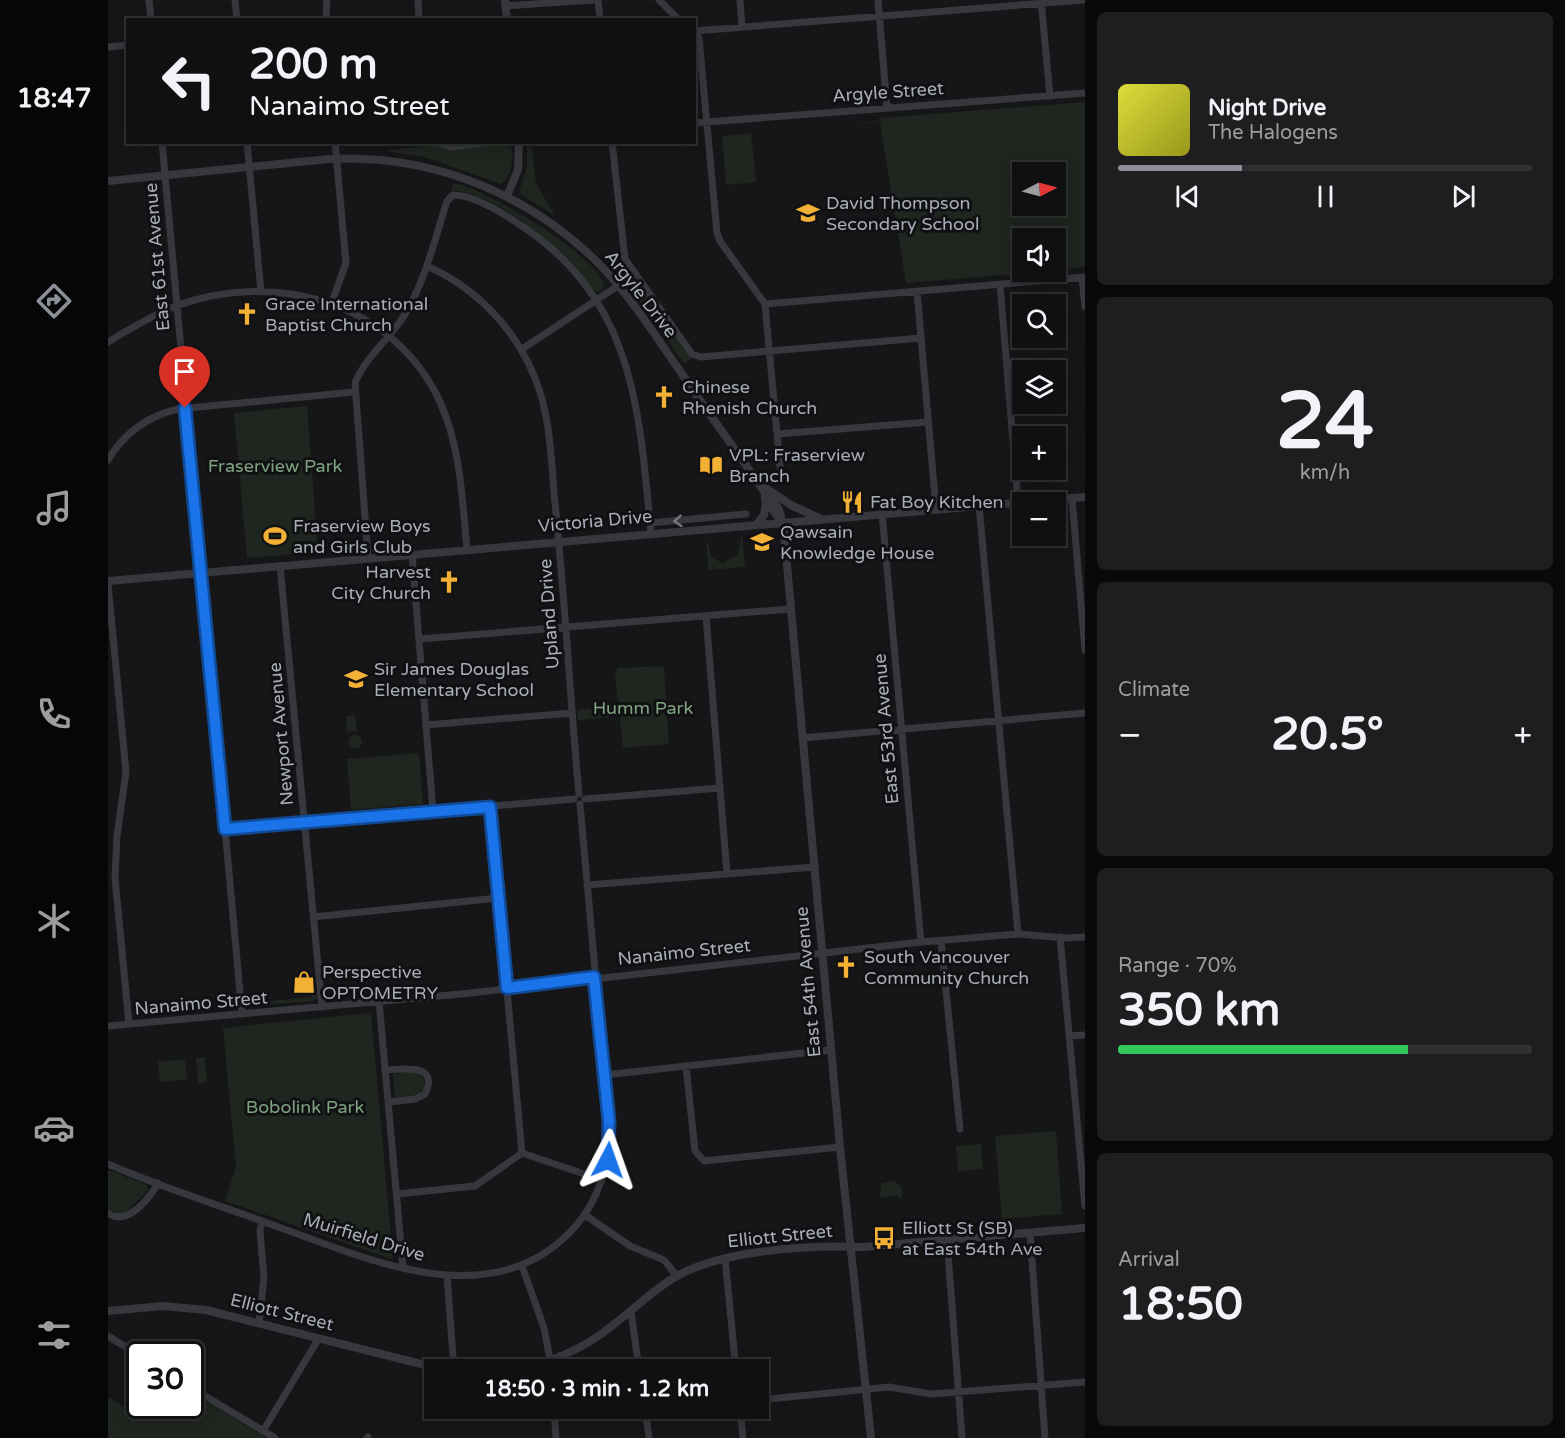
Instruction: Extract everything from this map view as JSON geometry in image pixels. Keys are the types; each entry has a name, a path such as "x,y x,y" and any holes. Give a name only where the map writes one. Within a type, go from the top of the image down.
{"street":[{"path":"149,0 151,18"},
{"path":"235,0 237,18"},
{"path":"326,18 327,0"},
{"path":"417,0 419,18"},
{"path":"507,18 506,3 596,0 600,18"},
{"path":"659,0 677,18"},
{"path":"740,0 742,27"},
{"path":"878,0 887,108"},
{"path":"696,31 1083,0"},
{"path":"1041,2 1050,96"},
{"path":"696,33 699,38 717,233 720,241 765,304 781,477"},
{"path":"108,47 126,45"},
{"name":"Argyle Street","path":"696,123 1085,93"},
{"name":"East 61st Avenue","path":"162,144 242,1014"},
{"path":"247,144 261,292"},
{"path":"332,302 346,263 335,144"},
{"path":"441,144 450,147 475,144"},
{"path":"507,196 518,170 519,144"},
{"path":"612,144 623,254 697,356 921,338"},
{"path":"108,181 337,159"},
{"name":"Argyle Drive","path":"337,159 382,160 423,166 465,179 507,196 568,236 618,286 758,482 782,522"},
{"path":"368,557 354,392 358,373 389,336 409,306 427,266 450,196 460,195 493,209 535,235 574,272 596,301 619,342 631,375 640,423 651,533"},
{"name":"Upland Drive","path":"427,266 449,277 475,295 499,319 522,349 543,401 559,541 594,977 610,1136 602,1180 585,1215"},
{"path":"522,349 636,274"},
{"path":"765,304 1084,277 1085,307"},
{"path":"1000,284 1017,492"},
{"path":"917,291 936,509"},
{"path":"108,342 139,323 176,306 228,295 261,292 299,295 332,302 354,312 389,336 420,369 439,400 449,426 459,468 467,549"},
{"path":"108,460 124,438 149,419 185,408 354,392"},
{"path":"777,434 928,422"},
{"path":"758,482 791,505 819,518"},
{"name":"Victoria Drive","path":"1066,498 1085,496"},
{"path":"758,524 764,514 765,497"},
{"path":"1072,498 1085,650"},
{"name":"Victoria Drive","path":"108,582 368,557 1012,502"},
{"path":"979,505 1018,934"},
{"name":"East 53rd Avenue","path":"882,513 921,942"},
{"path":"650,524 746,514"},
{"path":"707,518 708,528"},
{"name":"East 54th Avenue","path":"782,522 840,1147 871,1438"},
{"path":"412,554 433,811"},
{"name":"Newport Avenue","path":"280,566 322,1007"},
{"path":"108,582 126,771 117,836 115,878 129,1024"},
{"path":"420,639 790,609"},
{"path":"706,616 727,874"},
{"path":"108,671 117,670"},
{"path":"426,725 572,713"},
{"path":"802,738 1085,714"},
{"path":"225,829 720,788"},
{"path":"490,807 522,1153"},
{"path":"587,885 814,867"},
{"path":"314,917 498,898"},
{"name":"Nanaimo Street","path":"108,1026 507,988 921,942 1018,934 1060,938 1085,937"},
{"path":"1060,938 1069,1036 1082,1132 1085,1206"},
{"path":"941,941 960,1129"},
{"path":"379,1001 403,1268"},
{"path":"1069,1036 1085,1035"},
{"path":"605,1075 831,1050"},
{"path":"686,1066 695,1151 704,1161 840,1147"},
{"path":"386,1070 416,1068 426,1075 428,1083 425,1094 419,1098 389,1102"},
{"path":"522,1153 602,1180"},
{"path":"397,1194 475,1186 522,1153"},
{"name":"Muirfield Drive","path":"108,1164 262,1221 403,1268 447,1276 486,1275 522,1266 559,1243 585,1215"},
{"path":"108,1213 119,1218 128,1216 158,1183"},
{"path":"585,1215 630,1246 664,1260 677,1276"},
{"path":"259,1322 264,1278 260,1231 262,1221"},
{"name":"Elliott Street","path":"551,1359 592,1340 677,1276 725,1257 1085,1228"},
{"path":"1030,1233 1045,1438"},
{"path":"947,1240 962,1438"},
{"path":"725,1257 735,1359"},
{"path":"522,1266 544,1328 551,1359"},
{"path":"447,1276 453,1359"},
{"name":"Elliott Street","path":"108,1311 150,1306 181,1307 259,1322 424,1365"},
{"path":"631,1311 638,1359"},
{"path":"108,1336 126,1347"},
{"path":"263,1431 319,1338"},
{"path":"769,1399 889,1387 924,1393 1085,1382"},
{"path":"204,1395 275,1438"},
{"path":"555,1419 556,1438"},
{"path":"646,1419 649,1438"},
{"path":"741,1419 743,1438"}],"green space":[{"path":"1085,102 1085,267 1066,269 1066,228 1012,228 1012,274 906,283 880,122 844,124 880,121 880,118"},
{"path":"751,133 756,182 726,185 722,136"},
{"path":"507,144 512,149 512,164 508,177 501,184 424,157 385,151 433,145 446,150"},
{"path":"527,147 532,147 536,183 555,216 519,193 527,166"},
{"path":"454,183 490,197 541,226 586,260 600,276 604,288 599,292 594,291 549,243 530,228 491,202 471,194 451,190"},
{"path":"633,281 637,281 692,358 684,364 631,289"},
{"name":"Fraserview Park","path":"307,406 318,552 247,558 234,413"},
{"path":"742,533 745,567 708,570 706,537 712,558 723,563 738,554"},
{"name":"Humm Park","path":"661,666 664,668 669,744 623,748 615,673 618,668"},
{"path":"612,707 614,717 578,720 577,710"},
{"path":"355,715 357,731 347,732 346,716"},
{"path":"352,735 358,735 362,742 358,749 352,749 348,745 348,739"},
{"path":"419,753 423,804 351,810 347,759"},
{"path":"316,991 318,997 313,1001 249,1006 244,999 250,997 251,1003 312,997 312,993"},
{"name":"Bobolink Park","path":"371,1013 393,1260 225,1201 236,1167 223,1028"},
{"path":"205,1057 207,1082 198,1083 196,1058"},
{"path":"185,1059 187,1079 160,1082 158,1062"},
{"path":"412,1071 423,1077 423,1088 412,1096 395,1097 393,1074"},
{"path":"1056,1131 1062,1214 1002,1219 995,1136"},
{"path":"981,1144 983,1169 958,1171 956,1146"},
{"path":"108,1170 145,1184 149,1189 125,1213 118,1214 108,1208"},
{"path":"895,1181 901,1186 902,1198 898,1198 898,1195 880,1198 881,1183"},
{"path":"108,1397 126,1408 126,1419 204,1419 204,1401 267,1438 108,1438"}],"place":[{"name":"David Thompson Secondary School","path":"808,213"},
{"name":"Grace International Baptist Church","path":"247,314"},
{"name":"Chinese Rhenish Church","path":"664,397"},
{"name":"VPL: Fraserview Branch","path":"711,465"},
{"name":"Fat Boy Kitchen","path":"852,502"},
{"name":"Fraserview Boys and Girls Club","path":"275,536"},
{"name":"Qawsain Knowledge House","path":"762,542"},
{"name":"Harvest City Church","path":"449,582"},
{"name":"Sir James Douglas Elementary School","path":"356,679"},
{"name":"South Vancouver Community Church","path":"846,967"},
{"name":"Perspective OPTOMETRY","path":"304,982"},
{"name":"Elliott St (SB) at East 54th Ave","path":"884,1238"}],"route":[{"path":"185,408 225,829 490,807 507,988 594,977 609,1121 608,1160"}]}
